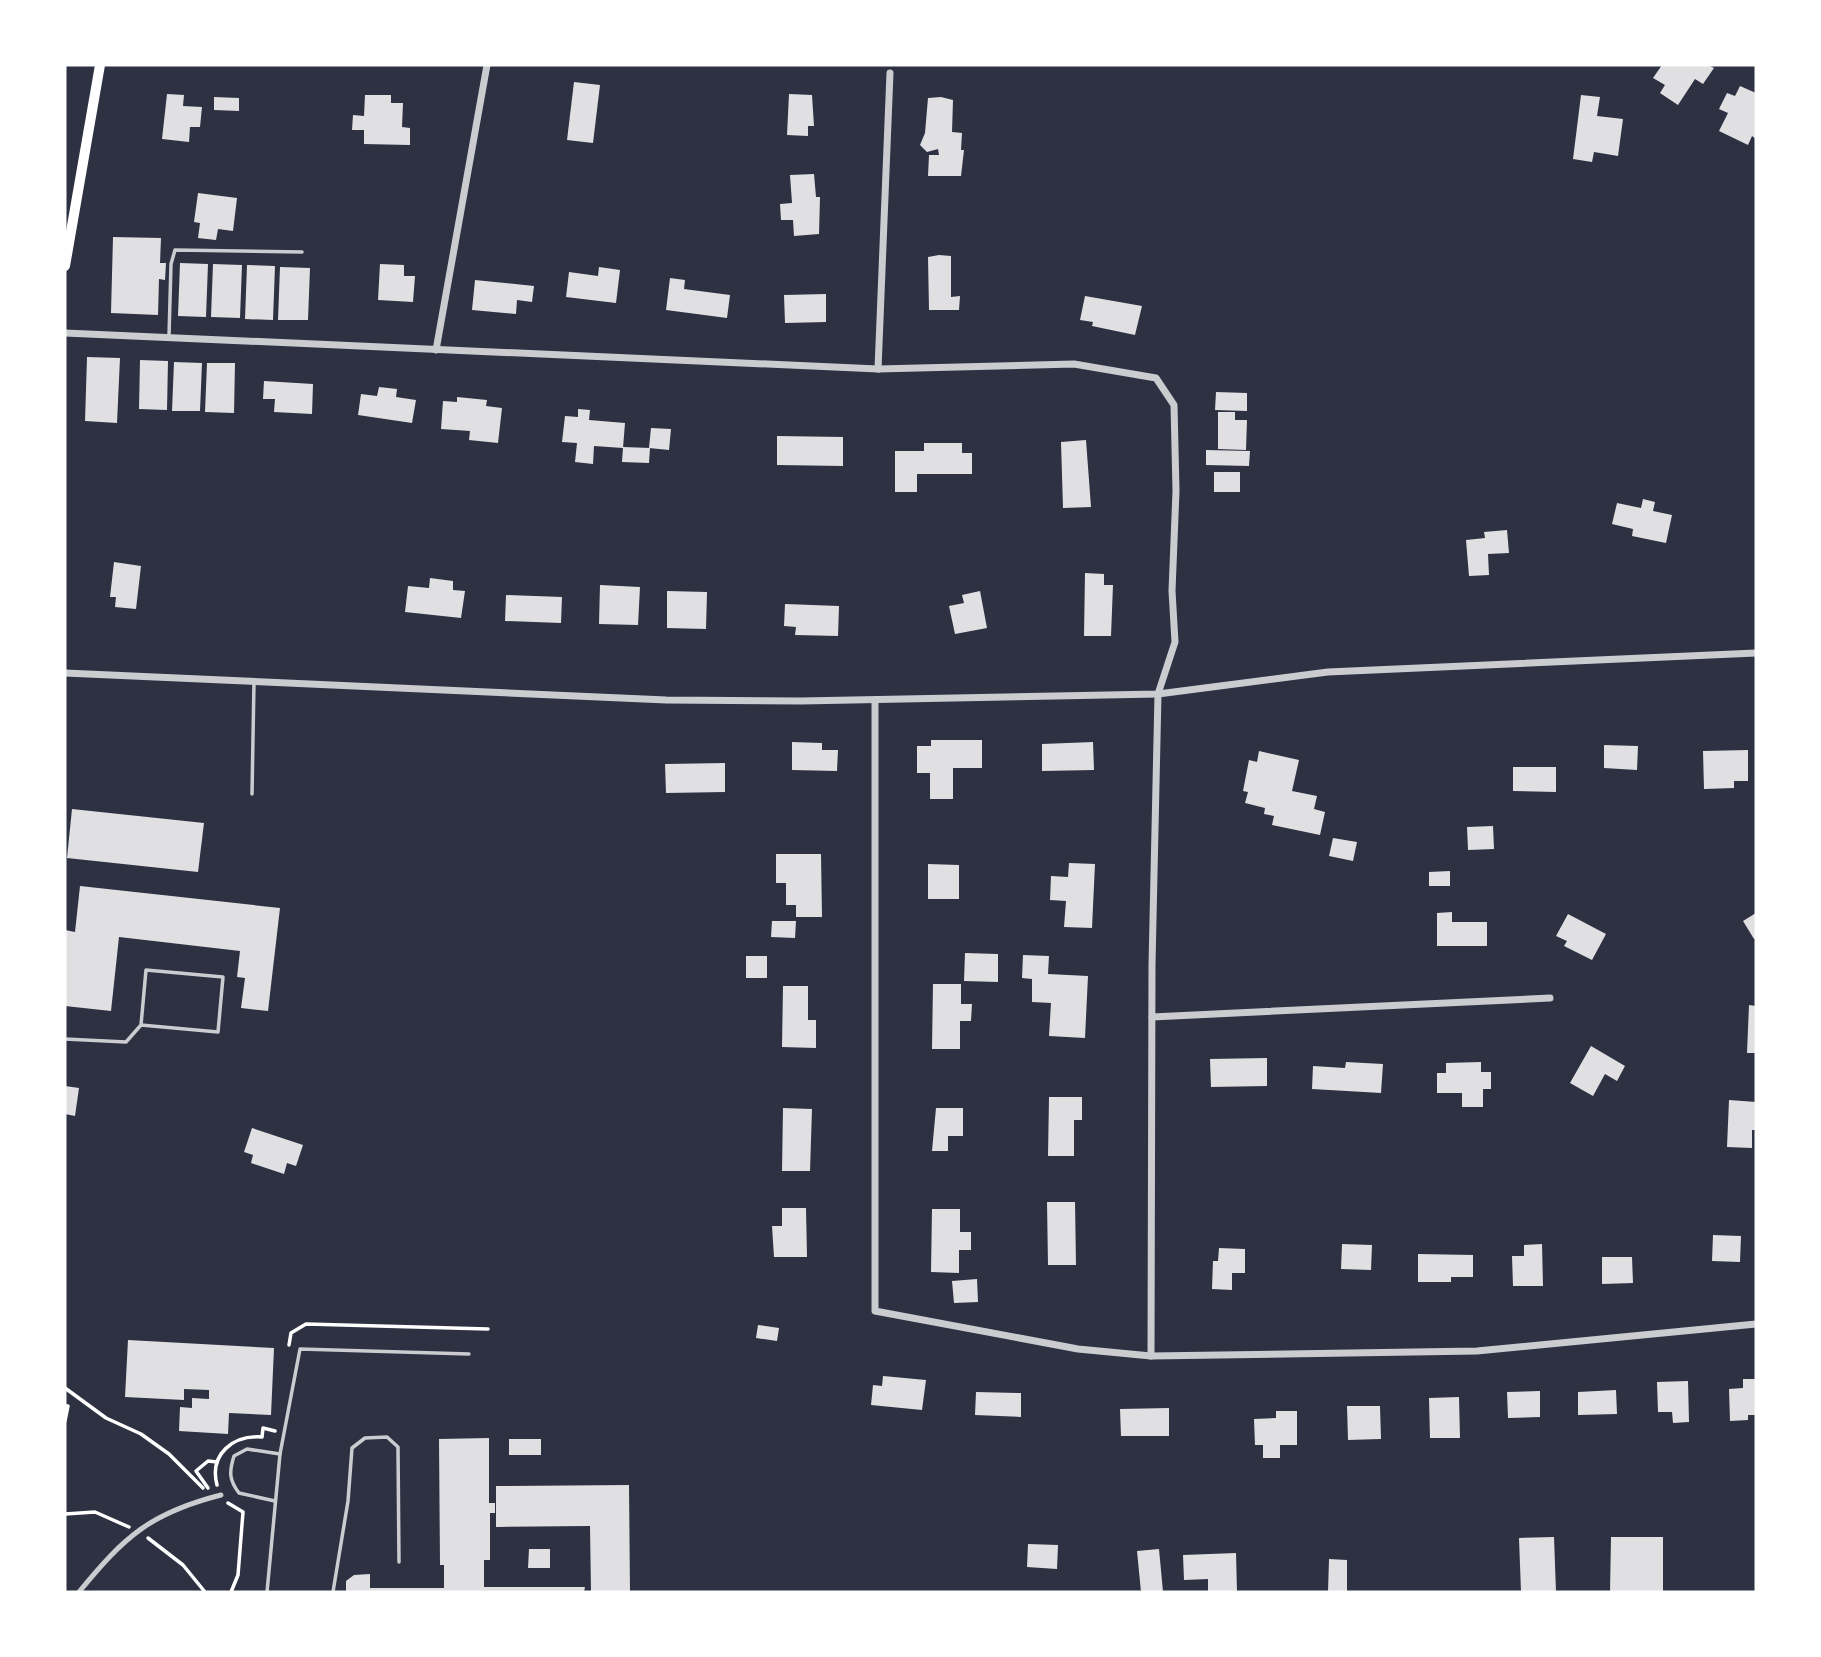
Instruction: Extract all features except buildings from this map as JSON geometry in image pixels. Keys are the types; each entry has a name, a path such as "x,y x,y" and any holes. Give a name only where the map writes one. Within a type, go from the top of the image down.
{"main road":[{"path":"65,266 100,65"}],"street":[{"path":"436,350 487,65"},
{"path":"878,369 890,73"},
{"path":"65,333 878,369 1074,364 1156,378 1174,405 1175,642 1158,694 1152,1017 1151,1356"},
{"path":"65,673 666,700 875,700 1158,694 1328,672 1756,653"},
{"path":"875,700 875,1311 1078,1349 1151,1356 1477,1351 1756,1324"},
{"path":"1152,1017 1550,998"},
{"path":"79,1592 113,1551 150,1521 188,1503 221,1495"}],"lane":[{"path":"169,338 171,264 176,250 302,252"},
{"path":"252,794 254,682"},
{"path":"65,1039 126,1042 141,1025 146,970 223,977 218,1032 141,1025"},
{"path":"267,1592 280,1454 300,1349 469,1354"},
{"path":"333,1592 348,1501 352,1448 366,1438 387,1437 398,1447 399,1562"},
{"path":"275,1501 239,1493 230,1481 230,1469 234,1456 247,1449 280,1454"}],"path":[{"path":"287,1358 291,1333 306,1324 488,1329"},
{"path":"65,1388 106,1418 141,1434 160,1447 205,1490 209,1489 196,1471 208,1461 217,1462"},
{"path":"65,1406 68,1406 65,1421"},
{"path":"236,1592 243,1512 221,1495 215,1481 217,1462 223,1450 239,1438 262,1437 264,1428 276,1431 278,1419"},
{"path":"231,1592 235,1581"}]}
